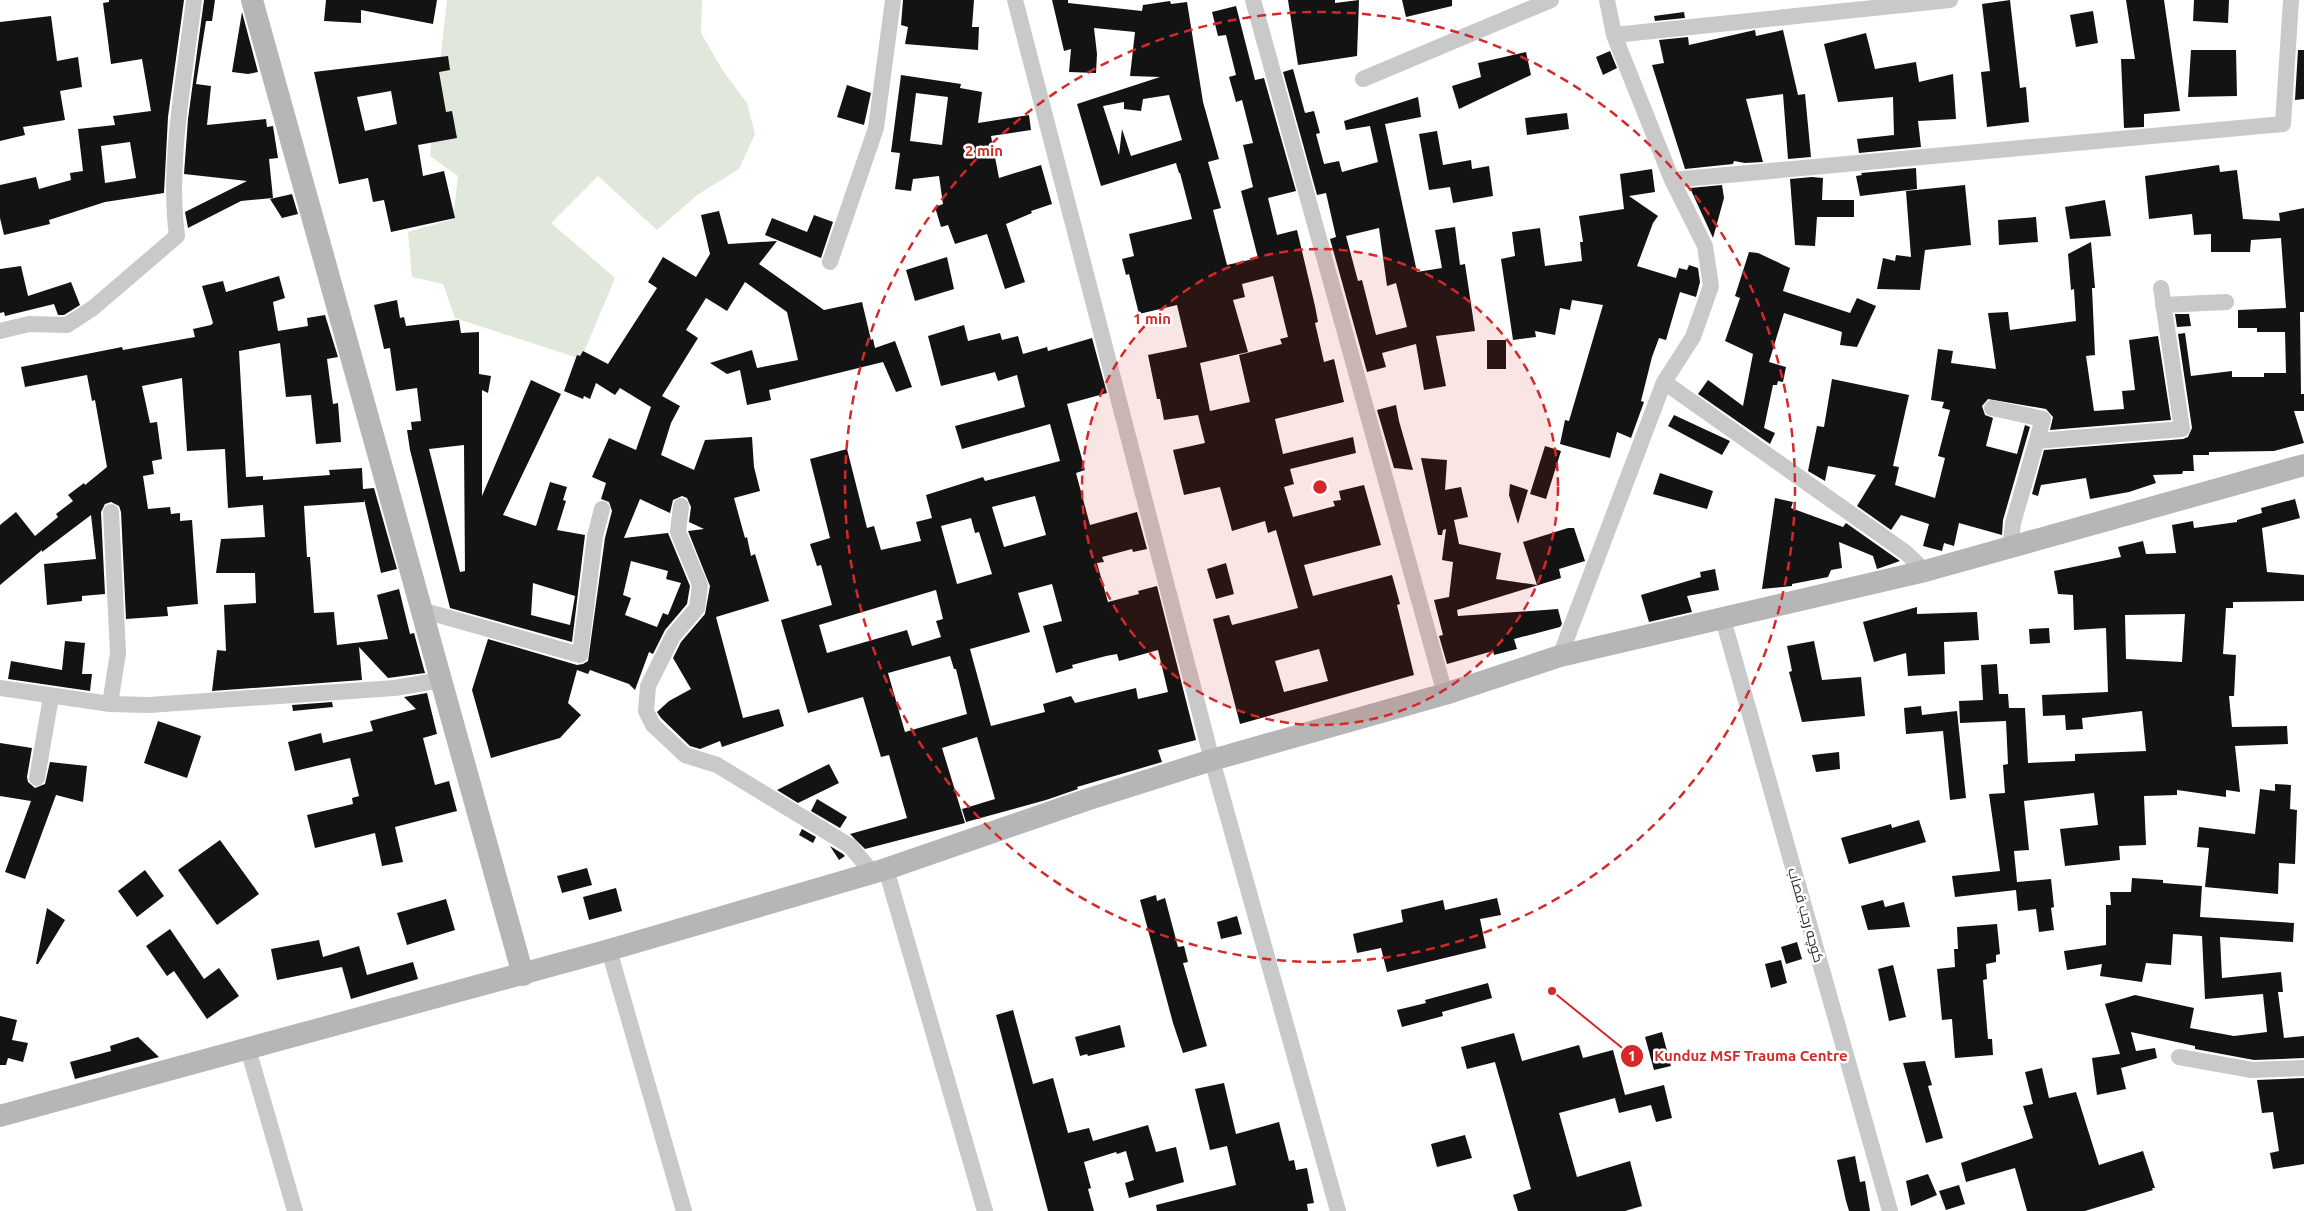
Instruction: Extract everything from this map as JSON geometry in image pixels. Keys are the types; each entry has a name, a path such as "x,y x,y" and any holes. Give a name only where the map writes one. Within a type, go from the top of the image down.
{"street":[{"path":"0,331 29,324 67,325 93,308 177,236 173,205 175,161 194,0"},
{"path":"252,0 523,975"},
{"path":"830,262 876,128 893,0"},
{"path":"1015,0 1212,760 1338,1211"},
{"path":"1253,0 1445,694"},
{"path":"1363,78 1550,0"},
{"path":"1560,656 1664,382 1693,338 1711,286 1705,246 1672,180 1614,35 1607,0"},
{"path":"1614,35 1950,0"},
{"path":"1672,180 2283,124 2291,0"},
{"path":"2037,442 2182,429 2161,288"},
{"path":"2163,305 2226,302"},
{"path":"1664,382 1905,552 1925,571"},
{"path":"1992,408 2043,418 2013,523 2010,548"},
{"path":"0,1116 523,975 879,871 1086,800 1212,760 1445,694 1560,656 1723,620 1925,571 2304,465"},
{"path":"680,506 678,532 700,585 697,608 673,636 648,686 646,711 652,725 685,755 717,765 850,846 879,871 985,1211"},
{"path":"421,610 580,655 595,536 602,509"},
{"path":"110,704 118,653 111,512"},
{"name":"کوچه رجب قصاب","path":"1723,620 1890,1211"},
{"path":"0,688 110,704 148,705 395,688 441,680"},
{"path":"37,778 52,697"},
{"path":"609,950 684,1211"},
{"path":"248,1049 295,1211"},
{"path":"2179,1057 2252,1070 2304,1068"}],"shaded area":[{"path":"447,0 702,0 701,33 723,71 747,103 755,134 739,169 697,195 657,230 598,176 551,223 615,278 581,359 455,318 443,284 412,277 408,232 453,219 458,176 430,156"}],"building":[{"path":"109,0 184,0 168,117 164,193 105,202 49,220 50,224 4,235 0,218 0,185 36,177 39,189 71,180 70,173 83,171 78,129 115,125 113,116 151,111 142,59 111,64 103,3 109,2","holes":["130,142 136,178 105,183 101,146"]},
{"path":"204,0 215,0 212,21 206,21 196,84 211,86 207,125 266,119 267,127 273,126 278,158 269,159 273,198 241,201 188,228 185,212 247,181 184,174 188,119"},
{"path":"326,0 437,0 433,24 361,10 361,23 324,21"},
{"path":"903,0 974,0 972,27 979,27 978,50 905,44 908,27 901,25"},
{"path":"1052,0 1068,0 1068,3 1142,11 1143,5 1170,1 1171,4 1187,2 1203,102 1219,159 1208,162 1221,208 1213,210 1227,265 1258,258 1241,191 1253,187 1243,145 1253,143 1242,100 1236,102 1229,77 1236,75 1226,35 1218,36 1212,12 1236,6 1255,80 1264,78 1296,191 1268,198 1277,235 1297,230 1315,306 1318,322 1315,323 1324,362 1334,359 1344,402 1275,419 1283,454 1353,437 1356,453 1290,469 1294,484 1284,487 1293,517 1335,506 1333,501 1341,500 1339,491 1364,485 1381,545 1304,565 1313,596 1392,575 1400,604 1397,605 1414,675 1240,724 1213,619 1229,615 1232,625 1298,608 1276,530 1268,533 1265,521 1232,531 1220,487 1184,495 1173,450 1205,443 1198,415 1164,420 1160,399 1157,399 1148,355 1187,347 1177,305 1139,314 1129,274 1126,275 1122,259 1134,256 1129,234 1192,219 1176,163 1101,186 1077,104 1160,77 1130,76 1135,32 1094,28 1097,54 1096,73 1069,72 1071,49 1064,51","holes":["1169,95 1182,140 1131,156 1122,129 1119,155 1103,106 1124,102 1124,109 1141,111 1143,99","1273,276 1288,337 1280,339 1282,344 1239,355 1250,402 1210,411 1200,363 1248,352 1233,300 1245,297 1242,284","1319,649 1328,681 1284,692 1275,661"]},
{"path":"1288,0 1335,0 1335,3 1359,0 1357,56 1298,65"},
{"path":"1402,0 1452,0 1452,6 1406,17"},
{"path":"2010,0 2020,88 2026,87 2029,122 1987,127 1981,72 1990,71 1982,4"},
{"path":"2126,0 2164,0 2180,111 2144,114 2144,127 2124,128 2121,59 2135,59"},
{"path":"2194,0 2229,0 2228,23 2193,21"},
{"path":"2093,11 2098,43 2076,47 2070,15"},
{"path":"242,12 258,72 248,74 232,72"},
{"path":"1684,12 1685,18 1655,21 1654,16"},
{"path":"51,16 57,61 78,57 82,87 60,91 65,120 23,127 25,135 0,141 0,22"},
{"path":"1755,30 1756,36 1783,30 1798,95 1805,94 1811,157 1788,159 1783,94 1746,99 1763,162 1745,163 1734,161 1733,164 1685,169 1652,65 1664,63 1659,40 1688,37 1689,45"},
{"path":"1866,33 1875,69 1916,62 1919,82 1953,74 1956,119 1918,121 1921,147 1859,153 1857,139 1894,135 1893,97 1838,102 1824,44"},
{"path":"2191,50 2236,50 2237,96 2188,97"},
{"path":"2298,50 2304,50 2304,99 2295,100"},
{"path":"1610,51 1617,68 1603,75 1596,57"},
{"path":"1526,52 1531,75 1459,109 1452,86 1481,77 1478,63"},
{"path":"448,56 450,70 439,72 446,112 452,111 457,138 418,145 423,176 444,171 455,218 391,232 384,200 373,202 368,178 339,184 314,72","holes":["391,91 397,124 365,131 357,97"]},
{"path":"1293,69 1305,113 1314,111 1320,133 1316,134 1324,164 1339,161 1342,172 1378,162 1370,126 1346,130 1344,121 1418,97 1421,117 1385,124 1417,272 1442,268 1435,230 1455,227 1460,265 1465,264 1475,331 1436,336 1446,386 1424,390 1416,344 1382,353 1386,367 1367,372 1330,239 1336,237 1326,193 1317,195 1283,72","holes":["1379,228 1387,286 1396,283 1407,327 1376,335 1362,280 1358,281 1346,236"]},
{"path":"901,75 961,84 960,88 982,92 978,123 1029,115 1031,130 991,136 999,178 1041,165 1052,204 1031,211 1032,213 1006,224 1025,282 1005,289 987,234 955,244 948,225 941,227 935,207 943,204 939,176 913,179 911,191 895,189 900,153 891,152","holes":["916,93 948,97 942,145 910,141"]},
{"path":"847,85 871,93 864,125 837,117"},
{"path":"1567,113 1569,129 1527,135 1525,118"},
{"path":"1437,131 1443,165 1471,160 1472,169 1489,166 1493,196 1453,203 1450,187 1429,190 1419,134"},
{"path":"2219,165 2220,172 2237,170 2243,219 2280,221 2279,213 2304,208 2304,312 2300,312 2301,394 2304,394 2304,411 2294,411 2304,443 2274,451 2209,452 2209,455 2193,455 2194,471 2183,471 2182,474 2153,475 2156,483 2129,492 2090,499 2086,478 2041,485 2038,496 2032,494 2044,450 2183,439 2188,437 2192,428 2178,334 2185,333 2191,376 2232,371 2232,377 2264,377 2264,373 2286,373 2285,332 2257,332 2257,328 2238,328 2238,310 2286,308 2281,238 2251,240 2250,252 2211,252 2211,234 2194,235 2192,214 2149,219 2145,176"},
{"path":"1916,168 1917,189 1860,196 1856,176 1862,175 1861,173"},
{"path":"1652,169 1655,192 1629,196 1658,216 1653,223 1637,266 1676,278 1679,268 1687,270 1689,265 1698,268 1700,282 1696,297 1680,292 1666,340 1659,338 1652,357 1641,401 1644,402 1631,438 1617,432 1610,458 1560,444 1565,420 1569,421 1603,305 1572,300 1570,310 1560,308 1555,335 1535,331 1536,337 1513,340 1501,259 1515,256 1512,232 1540,228 1545,266 1582,261 1580,242 1583,242 1579,216 1624,209 1620,174"},
{"path":"1823,178 1822,200 1854,200 1854,217 1817,217 1815,246 1795,245 1790,179"},
{"path":"1722,185 1724,198 1713,238 1690,188"},
{"path":"1965,185 1971,245 1925,250 1920,290 1877,289 1883,258 1895,261 1896,255 1911,257 1906,191"},
{"path":"292,194 298,214 282,218 270,199"},
{"path":"2105,200 2111,236 2070,239 2065,207"},
{"path":"719,211 728,244 777,241 759,264 824,310 862,302 871,340 873,339 875,348 895,341 912,387 896,392 883,362 769,390 771,400 747,405 740,370 727,374 710,363 752,350 757,368 798,360 787,312 745,282 727,311 706,298 686,330 698,338 662,396 680,406 671,423 661,455 694,470 705,440 752,437 754,467 760,491 734,498 745,538 747,537 751,556 755,554 769,601 716,617 743,718 779,709 784,726 722,747 720,741 700,749 690,746 657,712 669,701 691,689 673,658 681,642 705,614 710,586 688,531 704,529 689,522 691,507 687,498 682,496 673,500 670,513 640,499 624,538 668,533 690,586 687,604 665,630 653,654 649,652 635,690 629,684 590,670 588,674 577,670 568,703 581,715 560,738 491,758 472,690 488,639 577,665 588,661 605,538 612,511 609,502 601,499 606,483 592,477 609,438 636,450 651,407 620,388 615,395 596,383 590,399 584,396 583,399 564,391 577,355 580,356 583,351 608,364 657,288 648,282 663,257 696,277 710,254 701,215","holes":["631,561 668,571 666,579 681,583 668,615 663,613 657,627 625,615 631,598 623,595"]},
{"path":"814,215 833,222 821,258 765,235 772,218 807,232"},
{"path":"2036,217 2038,242 1999,245 1998,220"},
{"path":"2091,242 2095,288 2092,288 2095,355 2086,356 2094,411 2124,409 2122,391 2135,390 2129,340 2158,336 2171,420 2050,430 2053,417 2046,409 1988,399 1982,406 1985,415 1993,418 1986,446 2017,454 2025,425 2030,427 2003,520 2002,535 1959,523 1954,546 1944,543 1942,551 1923,546 1929,524 1901,515 1891,530 1857,506 1876,475 1828,466 1825,481 1808,471 1817,426 1824,427 1832,379 1909,395 1893,466 1899,467 1895,485 1935,498 1945,458 1938,456 1950,410 1942,408 1944,402 1931,400 1938,349 1953,351 1951,363 1996,369 1988,313 2008,312 2010,330 2076,321 2074,289 2071,290 2068,254"},
{"path":"1749,252 1758,253 1790,268 1783,291 1850,313 1857,298 1876,306 1857,347 1840,345 1842,332 1784,313 1769,362 1786,367 1783,382 1778,381 1777,385 1773,385 1764,428 1775,433 1770,444 1698,394 1708,380 1743,406 1753,354 1725,341 1740,298 1735,296"},
{"path":"947,257 954,289 915,301 906,270"},
{"path":"21,266 28,296 71,282 80,305 64,315 58,315 54,304 5,316 4,312 0,313 0,269"},
{"path":"279,276 285,298 273,302 278,331 308,326 307,318 325,315 338,357 327,359 333,404 338,403 341,442 316,444 311,395 286,397 280,343 239,351 246,477 263,476 263,480 330,475 329,470 362,468 363,489 374,488 397,569 381,573 364,499 364,502 304,506 307,557 310,557 314,613 334,612 337,645 388,639 377,595 399,589 410,634 414,633 425,673 388,678 359,647 362,680 212,691 217,650 226,651 224,605 256,603 255,573 216,573 221,539 265,537 263,505 228,508 225,449 187,451 182,378 142,386 150,423 157,422 162,459 152,461 154,474 143,476 148,509 170,507 171,514 180,513 180,521 192,520 198,604 167,607 168,616 126,619 121,512 119,506 111,502 105,504 101,512 105,594 82,596 82,601 47,605 44,564 96,559 91,515 42,552 42,550 0,585 0,525 16,512 35,536 58,517 56,514 73,501 68,495 84,483 85,485 107,467 95,400 92,401 87,375 25,387 21,367 122,347 123,350 195,337 193,329 213,323 202,286 223,281 226,292"},
{"path":"397,300 400,318 404,317 406,326 459,320 461,333 479,332 479,374 491,376 488,393 482,390 482,496 531,380 561,394 503,515 536,526 550,482 567,487 563,500 566,501 557,530 585,535 572,642 450,608 410,450 407,430 412,430 411,422 421,421 417,388 396,391 390,348 384,349 374,305","holes":["464,445 465,571 460,572 429,449","533,583 575,596 570,625 531,615"]},
{"path":"2175,314 2189,314 2191,326 2177,327"},
{"path":"964,325 968,341 1000,333 1002,340 1018,336 1023,354 1047,347 1048,351 1092,338 1107,393 1067,404 1085,470 1076,473 1090,525 1137,512 1147,549 1133,552 1132,549 1102,557 1104,562 1097,563 1108,602 1139,594 1138,591 1157,586 1196,740 1158,750 1162,762 1077,787 1078,789 1046,800 966,822 962,809 995,799 977,737 942,748 965,823 865,849 850,834 907,818 889,755 881,757 863,697 808,713 781,620 832,605 821,565 817,566 810,544 830,538 810,459 847,449 867,528 874,526 881,550 921,541 916,522 932,518 926,495 983,477 985,481 1060,461 1050,424 962,449 955,426 1025,407 1017,375 998,381 995,372 941,386 928,336","holes":["1035,496 1046,535 1004,547 992,507","971,518 975,533 979,532 992,574 957,584 941,526","1052,584 1062,621 1043,626 1056,673 1073,668 1072,665 1106,656 1117,654 1119,661 1158,650 1168,692 1138,699 1136,688 1075,703 1071,696 1043,704 1045,712 991,726 970,649 1030,632 1018,593","936,590 943,619 936,621 941,637 912,646 907,630 827,653 819,625","950,656 954,669 956,669 967,714 905,732 888,673"]},
{"path":"1487,340 1506,340 1506,369 1487,369"},
{"path":"1396,405 1413,470 1394,468 1377,410"},
{"path":"1674,415 1730,441 1722,455 1668,426"},
{"path":"1545,446 1561,451 1546,499 1530,494"},
{"path":"1421,458 1447,460 1445,490 1461,487 1468,517 1454,520 1459,544 1501,553 1496,579 1537,585 1523,542 1568,528 1574,528 1585,561 1559,569 1561,578 1457,610 1458,616 1558,609 1562,624 1560,627 1514,639 1517,649 1494,655 1493,651 1447,664 1439,636 1443,635 1434,600 1449,597 1453,562 1442,560 1446,529 1443,530 1442,535 1438,535"},
{"path":"1660,473 1713,491 1707,509 1653,494"},
{"path":"1510,484 1528,490 1518,524 1509,495"},
{"path":"1775,498 1793,502 1791,508 1843,527 1846,523 1900,561 1877,569 1873,556 1839,542 1842,568 1831,570 1828,577 1792,584 1792,586 1762,589"},
{"path":"2295,499 2300,518 2262,528 2267,572 2304,575 2304,601 2233,602 2233,608 2226,608 2223,654 2236,655 2234,696 2229,696 2232,727 2287,726 2288,744 2235,746 2240,792 2226,790 2226,797 2177,790 2177,795 2144,796 2146,845 2119,846 2120,860 2065,866 2060,829 2098,825 2094,793 2024,801 2029,850 2014,851 2017,882 2051,879 2054,907 2051,908 2054,930 2039,932 2036,909 2018,911 2016,890 1955,897 1952,876 2000,871 1989,794 2005,793 2003,765 2008,764 2006,721 1960,723 1959,701 1983,700 1981,665 1997,664 1999,694 2008,694 2009,708 2025,708 2028,763 2075,761 2075,754 2146,751 2142,711 2082,718 2083,729 2066,730 2065,715 2043,716 2042,695 2108,692 2106,628 2074,630 2073,595 2058,594 2054,571 2121,557 2118,547 2143,541 2146,554 2176,553 2172,525 2193,521 2194,528 2237,522 2237,520 2262,513 2261,508","holes":["2185,614 2182,662 2126,659 2125,615"]},
{"path":"1226,563 1234,594 1216,599 1207,569"},
{"path":"1715,569 1719,590 1687,596 1692,612 1649,622 1641,595 1701,577 1700,572"},
{"path":"1917,607 1917,614 1977,612 1979,640 1944,642 1945,674 1908,676 1906,653 1874,662 1863,622"},
{"path":"2049,628 2050,643 2030,644 2029,629"},
{"path":"65,641 85,643 82,674 92,674 90,691 8,679 11,661 62,670"},
{"path":"1814,641 1822,680 1861,677 1865,716 1802,722 1789,672 1792,671 1787,646"},
{"path":"427,693 437,734 423,738 435,785 449,781 457,811 395,827 403,862 382,866 375,833 315,848 307,815 353,804 352,798 359,796 350,758 295,771 288,742 321,733 323,743 373,731 370,721 416,709 404,697"},
{"path":"332,702 333,707 293,711 292,705"},
{"path":"1921,706 1922,715 1957,711 1966,798 1950,800 1943,731 1906,734 1904,708"},
{"path":"158,721 201,736 187,778 144,763"},
{"path":"0,743 32,748 27,777 28,782 35,788 45,784 50,762 87,766 83,802 56,795 25,879 5,872 31,801 0,796"},
{"path":"1839,752 1840,769 1816,772 1812,755"},
{"path":"829,764 839,783 798,803 777,790"},
{"path":"2275,784 2291,785 2290,809 2297,810 2295,864 2279,863 2278,894 2205,887 2209,848 2197,847 2199,827 2255,834 2260,789 2275,791"},
{"path":"817,799 847,817 840,828 811,811"},
{"path":"1919,820 1926,842 1849,864 1841,838 1891,824 1892,828"},
{"path":"802,829 816,837 813,843 799,835"},
{"path":"220,840 259,894 217,925 178,870"},
{"path":"830,846 843,854 845,856 839,860"},
{"path":"587,868 592,885 562,893 557,876"},
{"path":"145,870 164,896 137,917 118,891"},
{"path":"2132,878 2163,880 2163,883 2202,886 2200,917 2294,923 2293,942 2220,937 2222,978 2281,972 2283,992 2278,992 2284,1038 2304,1036 2304,1058 2254,1060 2195,1049 2195,1046 2131,1032 2136,1051 2155,1048 2157,1058 2121,1068 2126,1089 2097,1095 2092,1058 2120,1054 2105,1004 2135,995 2194,1008 2190,1028 2234,1036 2267,1032 2263,994 2205,999 2202,936 2173,934 2171,965 2146,963 2142,982 2100,976 2102,964 2067,970 2064,951 2106,945 2106,905 2111,905 2110,892 2131,892"},
{"path":"616,888 622,911 589,920 583,897"},
{"path":"1156,895 1157,901 1165,898 1178,947 1184,946 1188,962 1183,963 1207,1046 1183,1053 1173,1023 1140,900"},
{"path":"1497,898 1501,915 1480,919 1486,948 1387,972 1381,948 1357,953 1353,934 1403,922 1401,910 1443,900 1445,910"},
{"path":"446,899 455,930 407,945 397,913"},
{"path":"1883,900 1885,907 1904,902 1910,927 1868,930 1861,906"},
{"path":"47,908 65,920 38,964 36,964"},
{"path":"1237,916 1242,934 1221,939 1217,922"},
{"path":"1997,924 2000,954 1996,955 1996,962 1986,964 1987,979 1983,980 1988,1039 1992,1039 1993,1055 1955,1058 1952,1019 1942,1020 1937,969 1955,967 1954,949 1958,949 1957,927"},
{"path":"170,929 204,979 219,968 239,996 207,1019 174,971 167,976 146,946"},
{"path":"319,940 323,957 359,946 367,975 413,962 418,979 351,999 342,967 277,980 271,949"},
{"path":"1797,942 1802,959 1786,964 1781,947"},
{"path":"1781,960 1787,983 1771,988 1765,964"},
{"path":"1893,965 1906,1017 1889,1021 1878,969"},
{"path":"1488,983 1492,998 1442,1012 1443,1016 1402,1027 1397,1010 1426,1003 1425,1000"},
{"path":"1013,1010 1033,1084 1053,1078 1068,1133 1089,1128 1093,1141 1148,1125 1156,1152 1176,1147 1184,1182 1129,1198 1125,1183 1134,1180 1126,1151 1117,1154 1116,1152 1084,1162 1091,1188 1088,1189 1094,1211 1048,1211 996,1015"},
{"path":"0,1016 17,1020 12,1040 28,1043 23,1062 8,1058 6,1065 0,1065"},
{"path":"1120,1025 1125,1047 1088,1056 1087,1054 1080,1056 1075,1037"},
{"path":"1662,1032 1671,1066 1654,1070 1645,1037"},
{"path":"1514,1033 1522,1061 1579,1045 1583,1058 1613,1050 1625,1095 1664,1085 1672,1118 1656,1122 1651,1105 1619,1113 1615,1098 1559,1113 1577,1177 1630,1161 1642,1206 1625,1211 1518,1211 1513,1195 1531,1189 1495,1062 1467,1069 1461,1047"},
{"path":"138,1037 159,1057 75,1079 70,1062 111,1051 110,1046"},
{"path":"1925,1061 1932,1085 1928,1086 1943,1138 1926,1143 1903,1063"},
{"path":"2042,1068 2049,1098 2076,1092 2099,1165 2143,1151 2155,1188 2152,1188 2153,1190 2085,1211 2027,1211 2015,1168 1966,1182 1961,1163 2033,1138 2023,1106 2033,1104 2025,1072"},
{"path":"2304,1078 2304,1164 2273,1169 2270,1153 2279,1151 2273,1112 2262,1113 2257,1080"},
{"path":"1224,1083 1236,1134 1279,1122 1289,1161 1294,1160 1296,1170 1307,1168 1314,1203 1307,1204 1308,1211 1157,1211 1156,1205 1236,1185 1227,1146 1210,1150 1195,1089"},
{"path":"1465,1135 1472,1158 1437,1167 1431,1144"},
{"path":"1855,1156 1860,1182 1865,1181 1870,1211 1849,1211 1846,1201 1837,1160"},
{"path":"1928,1174 1937,1195 1911,1206 1906,1181"},
{"path":"1959,1185 1965,1204 1946,1210 1939,1191"}],"place":[{"name":"Kunduz MSF Trauma Centre","path":"1552,991"}]}
